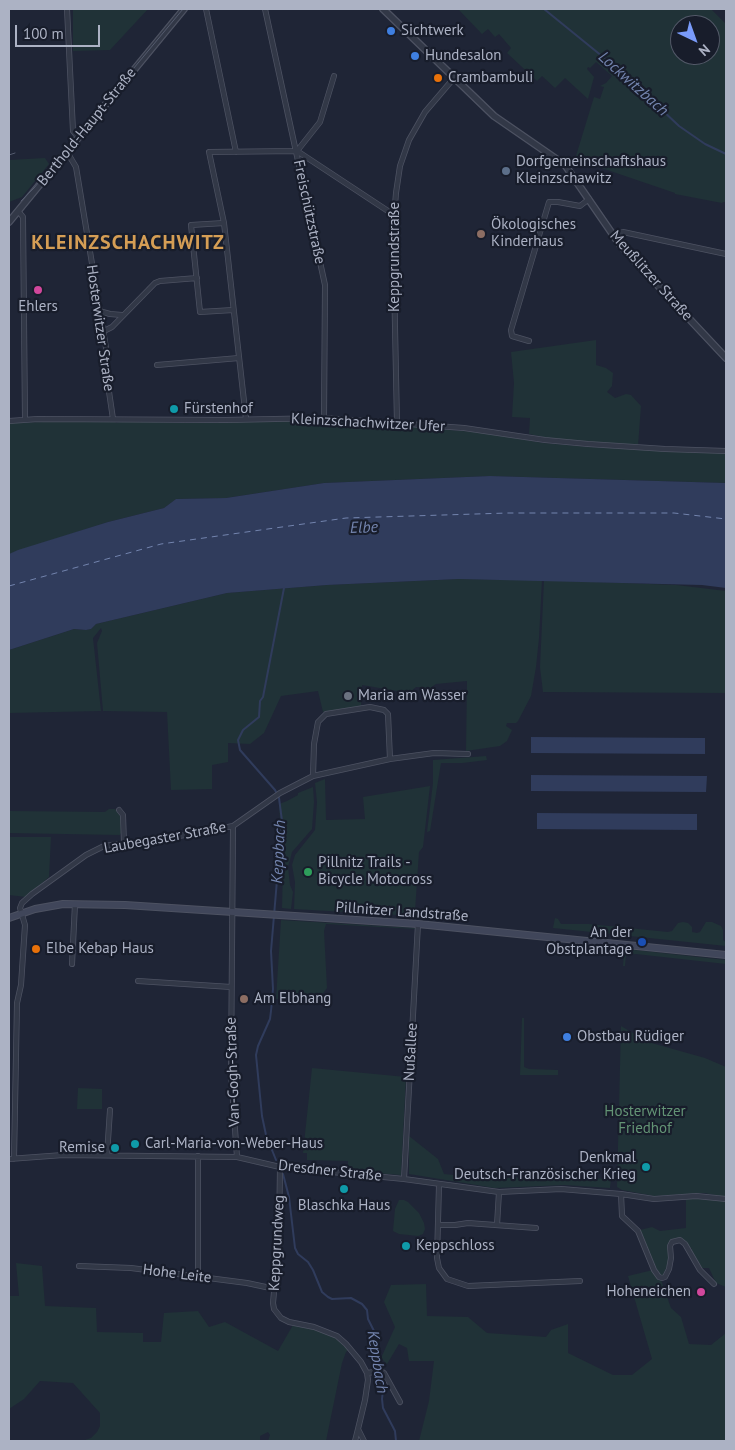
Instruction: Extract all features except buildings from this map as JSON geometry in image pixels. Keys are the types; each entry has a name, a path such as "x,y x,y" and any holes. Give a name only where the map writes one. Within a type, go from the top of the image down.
{"main road":[{"name":"Pillnitzer Landstraße","path":"9,918 44,907 75,904 125,905 418,924 726,955"}],"street":[{"path":"67,9 73,133 78,138"},
{"name":"Berthold-Haupt-Straße","path":"9,222 184,9"},
{"path":"206,9 236,152"},
{"name":"Freischützstraße","path":"265,9 325,285 324,418"},
{"name":"Meußlitzer Straße","path":"383,9 494,116 559,160 570,172 620,245 726,358"},
{"path":"296,151 320,122 334,76"},
{"name":"Keppgrundstraße","path":"397,423 394,215 400,166 409,140 425,112 454,78"},
{"path":"246,419 224,223 209,152 296,151 394,215"},
{"name":"Hosterwitzer Straße","path":"67,152 76,167 106,348 107,378 113,419"},
{"path":"529,341 512,336 511,330 549,202 580,206 589,199"},
{"path":"18,211 23,216 25,420"},
{"path":"224,223 191,225 200,312 233,310"},
{"path":"613,235 623,232 726,254"},
{"path":"102,332 112,326 160,281 197,278"},
{"path":"99,311 122,315"},
{"path":"157,365 239,358"},
{"name":"Kleinzschachwitzer Ufer","path":"9,421 324,418 488,431 554,441 665,449 726,451"},
{"path":"313,776 314,744 318,722 326,714 370,707 384,710 388,714 390,759"},
{"name":"Laubegaster Straße","path":"21,913 22,903 44,884 78,860 104,846 193,834 233,826 280,792 313,776 390,759 434,753 468,754"},
{"path":"119,810 123,816 124,843"},
{"name":"Van-Gogh-Straße","path":"233,826 231,1073 237,1157"},
{"path":"72,964 75,904"},
{"path":"11,1159 17,1003 21,985 25,925 21,913"},
{"name":"Nußallee","path":"404,1179 418,924"},
{"path":"138,981 231,987"},
{"path":"107,1155 110,1110"},
{"name":"Dresdner Straße","path":"11,1159 64,1155 237,1157 280,1167 404,1179 499,1192 561,1189 654,1199 696,1196 726,1199"},
{"path":"198,1156 198,1276"},
{"name":"Keppgrundweg","path":"280,1167 274,1309 281,1318 289,1322 314,1327 337,1336 369,1372"},
{"path":"439,1185 437,1258 440,1268 447,1279 468,1286 580,1282"},
{"path":"497,1225 499,1192"},
{"path":"621,1194 622,1216 638,1231 654,1270 659,1277 665,1277 669,1269 671,1258 670,1246 672,1242 680,1240 700,1270 714,1284"},
{"path":"438,1225 468,1223 536,1228"},
{"name":"Hohe Leite","path":"79,1266 131,1268 198,1276 275,1289"},
{"path":"355,1441 368,1387 369,1372 378,1371 384,1373 400,1402"},
{"path":"358,1429 364,1441"}],"green space":[{"path":"73,9 148,9 110,50 73,51"},
{"path":"460,9 711,9 717,15 670,15 670,65 720,65 720,18 726,24 726,202 722,203 675,194 575,159 594,97 600,99 604,87 600,86 606,83 612,76 596,62 590,68 588,67 587,69 594,77 588,99 565,78 555,88 542,76 537,81 507,53 511,48 499,34 495,37 488,29 482,34"},
{"path":"45,158 49,164 22,197 9,202 9,160"},
{"path":"596,340 596,365 606,368 613,373 612,386 607,392 615,398 626,394 631,395 641,406 638,446 548,438 529,434 530,418 512,417 514,383 511,352"},
{"path":"114,420 116,423 123,421 187,423 325,420 487,433 543,443 590,447 726,453 726,483 490,476 324,483 226,498 176,499 164,508 108,522 9,554 9,423"},
{"path":"459,579 542,580 539,638 531,696 518,721 516,723 507,723 506,726 512,730 507,741 500,746 466,751 467,681 436,684 430,688 416,687 409,693 362,685 361,706 323,712 318,691 281,696 264,733 250,744 228,743 228,762 212,765 212,789 171,790 167,712 103,711 97,643 102,631 101,628 93,638 101,711 9,713 9,650 74,629 91,629 96,624 227,593 327,585"},
{"path":"544,580 676,585 726,591 726,693 543,692 540,667"},
{"path":"486,756 487,760 441,763 430,831 427,832 433,783 433,760"},
{"path":"325,779 326,820 365,819 363,797 430,786 423,847 419,852 415,911 413,916 294,909 295,882 292,865 295,855 315,830 317,802 315,783"},
{"path":"313,787 312,829 292,852 288,866 290,885 293,892 291,909 282,908 283,865 279,804"},
{"path":"109,809 115,809 121,817 122,831 120,835 9,833 9,811 105,812"},
{"path":"9,837 51,837 49,877 26,897 9,895"},
{"path":"555,918 561,924 589,924 668,932 672,931 678,923 683,922 688,923 692,927 692,932 697,933 700,932 706,922 712,922 721,926 726,946 553,928"},
{"path":"281,920 416,929 326,924 324,931 327,988 319,999 276,999"},
{"path":"626,949 726,960 726,964 636,954 626,955 625,966 623,966"},
{"path":"522,1018 524,1018 524,1067 529,1069 558,1070 558,1075 520,1075"},
{"name":"Hosterwitzer Friedhof","path":"621,1026 648,1042 705,1058 726,1067 726,1197 704,1193 654,1196 622,1190 617,1187"},
{"path":"312,1068 406,1077 401,1175 348,1171 348,1161 307,1160 307,1153 303,1153"},
{"path":"78,1088 102,1089 102,1109 77,1109"},
{"path":"409,1136 438,1159 444,1174 494,1179 546,1176 611,1179 610,1188 565,1185 495,1188 409,1174"},
{"path":"686,1198 726,1201 726,1287 716,1283 709,1268 702,1268 690,1250 692,1248 688,1248 681,1238 671,1241 670,1259 663,1275 657,1270 640,1230 652,1227 660,1231 686,1228"},
{"path":"399,1200 408,1202 419,1213 424,1223 425,1229 423,1234 418,1236 399,1234 393,1231 395,1209"},
{"path":"16,1263 42,1266 45,1306 96,1308 97,1332 143,1333 143,1342 161,1342 164,1313 198,1311 209,1327 225,1322 278,1351 293,1325 314,1329 336,1338 348,1350 342,1363 326,1441 268,1441 270,1435 268,1432 260,1436 260,1441 82,1441 91,1438 97,1432 100,1426 100,1413 73,1383 40,1381 24,1399 9,1409 9,1296 19,1296"},
{"path":"653,1270 661,1280 671,1308 681,1317 689,1344 711,1345 726,1333 726,1441 419,1441 429,1401 434,1361 409,1361 407,1348 399,1344 387,1364 381,1358 395,1327 384,1302 391,1285 426,1284 427,1316 468,1317 487,1333 546,1337 551,1330 568,1324 568,1353 613,1375 632,1375 652,1359 628,1276"}],"water":[{"name":"Elbe","path":"490,476 726,483 726,588 702,585 459,579 327,585 227,593 96,624 91,629 74,629 9,650 9,554 18,550 108,522 164,508 176,499 226,498 324,483"},
{"path":"531,737 705,738 705,754 531,753"},
{"path":"531,775 707,776 706,792 531,791"},
{"path":"537,813 697,814 697,830 537,829"}],"waterway":[{"name":"Lockwitzbach","path":"544,9 624,74 679,126 705,144 726,154"},
{"name":"Keppbach","path":"276,1160 266,1135 262,1116 256,1055 270,1019 271,1011 273,989 271,951 282,821 279,798 275,790 240,750 238,740 243,730 259,717 260,701 263,697 284,588"},
{"name":"Keppbach","path":"283,1174 289,1197 295,1248 298,1254 308,1262 322,1292 328,1297 332,1299 351,1298 362,1304 367,1310 368,1319 375,1333 376,1341 373,1354 376,1371 383,1390 383,1408 395,1431 396,1441"}],"ferry route":[{"path":"9,586 161,544 346,518 508,513 674,513 726,519"}],"tram line":[{"path":"21,201 34,188 183,9"},
{"path":"9,155 15,153"}],"place":[{"name":"Sichtwerk","path":"391,31"},
{"name":"Hundesalon","path":"415,56"},
{"name":"Crambambuli","path":"438,78"},
{"name":"Dorfgemeinschaftshaus Kleinzschawitz","path":"506,171"},
{"name":"Ökologisches Kinderhaus","path":"481,234"},
{"name":"Ehlers","path":"38,290"},
{"name":"Fürstenhof","path":"174,409"},
{"name":"Maria am Wasser","path":"348,696"},
{"name":"Pillnitz Trails - Bicycle Motocross","path":"308,872"},
{"name":"An der Obstplantage","path":"642,942"},
{"name":"Elbe Kebap Haus","path":"36,949"},
{"name":"Am Elbhang","path":"244,999"},
{"name":"Obstbau Rüdiger","path":"567,1037"},
{"name":"Carl-Maria-von-Weber-Haus","path":"135,1144"},
{"name":"Remise","path":"115,1148"},
{"name":"Denkmal Deutsch-Französischer Krieg","path":"646,1167"},
{"name":"Blaschka Haus","path":"344,1189"},
{"name":"Keppschloss","path":"406,1246"},
{"name":"Hoheneichen","path":"701,1292"}],"district":[{"name":"KLEINZSCHACHWITZ","path":"128,243"}]}
